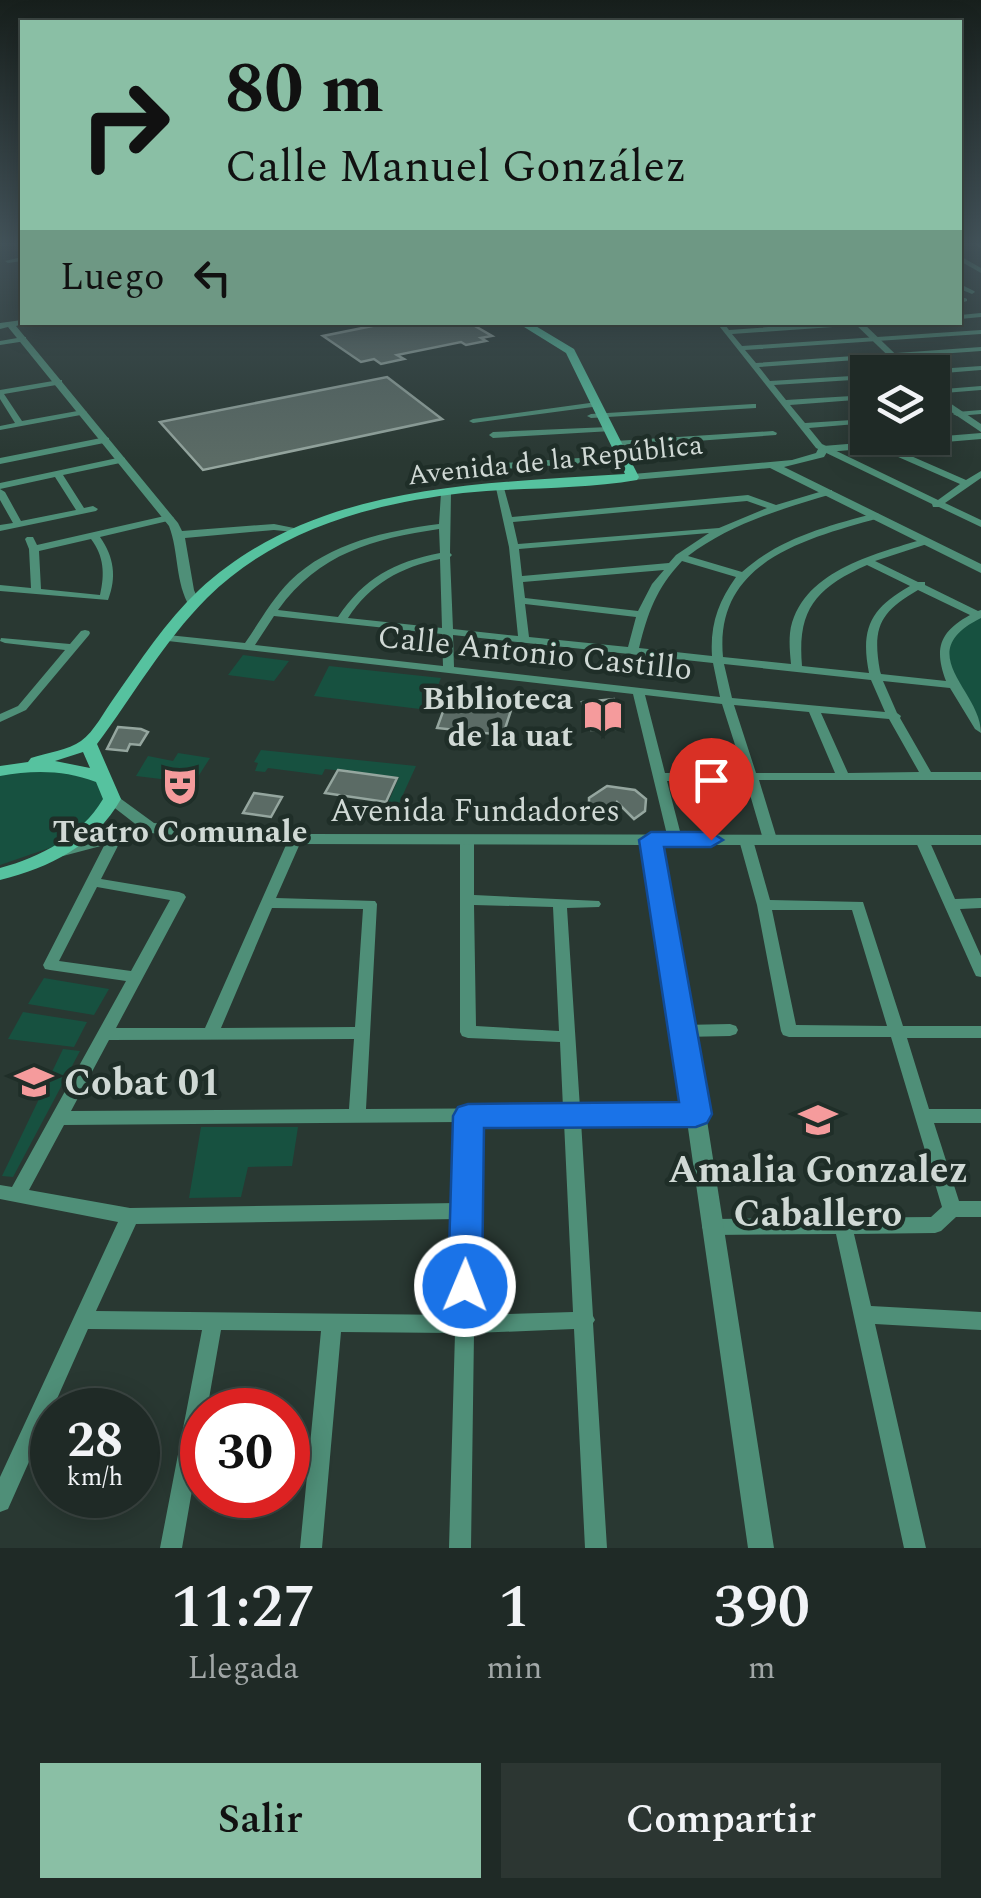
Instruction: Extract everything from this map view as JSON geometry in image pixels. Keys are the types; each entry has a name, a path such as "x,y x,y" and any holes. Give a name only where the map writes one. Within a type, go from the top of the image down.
{"main road":[{"path":"514,325 545,340"},
{"path":"524,325 558,353 586,396 610,459 626,478"},
{"path":"602,430 614,444 626,478"},
{"name":"Avenida de la República","path":"88,744 194,604 237,564 290,530 364,506 500,488 626,478"},
{"path":"0,771 88,744 112,799 104,815 62,851 3,874"},
{"path":"25,766 75,769 100,778"}],"street":[{"path":"6,325 23,339 170,518 180,535 187,562 187,596 194,604"},
{"path":"721,325 823,449 981,524"},
{"path":"726,332 823,325"},
{"path":"852,325 878,355"},
{"path":"854,325 891,355"},
{"path":"740,348 981,332"},
{"path":"0,343 23,339"},
{"path":"905,355 981,349"},
{"path":"754,366 850,359"},
{"path":"950,370 981,368"},
{"path":"768,384 850,377"},
{"path":"20,424 0,393 59,382"},
{"path":"950,391 981,388"},
{"path":"473,421 586,396 754,406"},
{"path":"784,403 850,398"},
{"path":"950,408 981,434"},
{"path":"0,428 84,412"},
{"path":"957,414 981,412"},
{"path":"950,420 981,434"},
{"path":"802,426 850,422"},
{"path":"493,436 602,430"},
{"path":"614,444 773,433"},
{"name":"Avenida de la República","path":"950,437 981,434"},
{"path":"0,461 106,440"},
{"name":"Avenida de la República","path":"626,478 771,465 811,459 823,449 850,446"},
{"path":"901,455 966,484"},
{"path":"506,466 610,459"},
{"path":"18,524 0,489 122,460"},
{"path":"771,465 981,569"},
{"path":"0,528 87,510 58,474"},
{"path":"936,505 981,474"},
{"path":"500,488 514,547 524,639"},
{"path":"633,650 646,598 675,561 719,530 829,492"},
{"path":"446,494 450,670"},
{"path":"509,520 748,498 774,508"},
{"path":"770,839 725,701 715,659 717,619 729,593 744,576 792,543 876,516"},
{"path":"36,592 32,544 94,536 170,518"},
{"path":"247,648 303,576 337,554 388,534 444,526"},
{"name":"Avenida de la República","path":"180,535 274,527 290,530"},
{"path":"514,547 719,530"},
{"path":"0,588 104,598 109,581 108,560 94,536"},
{"path":"797,668 796,630 810,600 831,580 866,561 927,542"},
{"path":"341,620 353,600 380,576 420,560 447,555"},
{"path":"517,580 675,561 744,576"},
{"path":"866,561 980,614"},
{"path":"921,584 898,597 875,622 868,645 874,676 927,776"},
{"path":"519,600 640,614"},
{"path":"272,613 954,685"},
{"path":"980,614 946,636 943,653 954,685 981,730"},
{"path":"0,718 16,712 85,633"},
{"name":"Calle Antonio Castillo","path":"168,638 725,701 896,716"},
{"path":"5,640 73,648"},
{"path":"638,691 676,840"},
{"path":"814,710 842,776"},
{"path":"662,777 981,776"},
{"path":"112,799 150,828"},
{"name":"Avenida Fundadores","path":"62,851 150,828 295,839 981,840"},
{"path":"116,836 50,964 136,976"},
{"path":"211,1034 295,839"},
{"path":"651,840 760,1548"},
{"path":"746,840 764,904 789,1031 981,1032"},
{"path":"922,840 981,972"},
{"path":"467,841 468,1032 569,1036"},
{"path":"92,882 179,896 59,1118 9,1193 130,1216 467,1211"},
{"path":"470,900 594,904"},
{"path":"269,903 370,904 357,1116"},
{"path":"560,903 596,1548"},
{"path":"952,904 981,903"},
{"path":"764,904 858,905 952,1209"},
{"path":"683,1031 730,1030"},
{"path":"105,1034 362,1033"},
{"path":"59,1118 696,1114"},
{"path":"460,1548 468,1116"},
{"path":"924,1116 981,1116"},
{"path":"711,1226 935,1225 952,1209 981,1209"},
{"path":"0,1502 130,1216"},
{"path":"843,1225 915,1548"},
{"path":"865,1315 981,1321"},
{"path":"83,1320 464,1324 585,1320"},
{"path":"171,1548 213,1321"},
{"path":"311,1548 332,1322"}],"green space":[{"path":"975,615 981,618 981,727 943,653 944,646"},
{"path":"243,655 289,661 274,681 228,675"},
{"path":"329,666 441,678 428,710 314,696"},
{"path":"261,750 416,766 390,823 380,822 399,777 325,769 322,775 268,768 265,772 255,771 258,763 254,762"},
{"path":"178,753 210,758 194,783 136,776 148,756 173,761"},
{"path":"23,769 78,771 99,782 106,806 61,844 0,865 0,773"},
{"path":"44,978 109,989 94,1015 28,1004"},
{"path":"23,1012 87,1022 74,1047 8,1039"},
{"path":"63,1049 80,1051 13,1177 2,1176"},
{"path":"201,1127 298,1127 292,1166 248,1167 241,1197 189,1198"}],"building":[{"path":"377,325 473,325 492,336 466,345 461,342 397,355 404,359 381,364 374,359 361,362 323,336"},
{"path":"387,377 442,419 203,470 160,422"},
{"path":"449,695 514,701 503,735 437,728"},
{"name":"Biblioteca de la uat","path":"614,699 623,729 591,730 582,702"},
{"path":"118,727 148,732 140,745 130,744 127,751 107,749"},
{"path":"338,770 397,778 386,802 325,793"},
{"path":"607,786 635,790 646,799 645,811 634,819 617,802 607,819 598,816 589,805 589,798"},
{"path":"254,793 282,797 271,817 243,813"}],"place":[{"name":"Biblioteca de la uat","path":"603,716"},
{"name":"Teatro Comunale","path":"180,786"},
{"name":"Cobat 01","path":"34,1082"},
{"name":"Amalia Gonzalez Caballero","path":"818,1120"}],"route":[{"path":"465,1286 468,1116 696,1114 651,840 711,840"}]}
